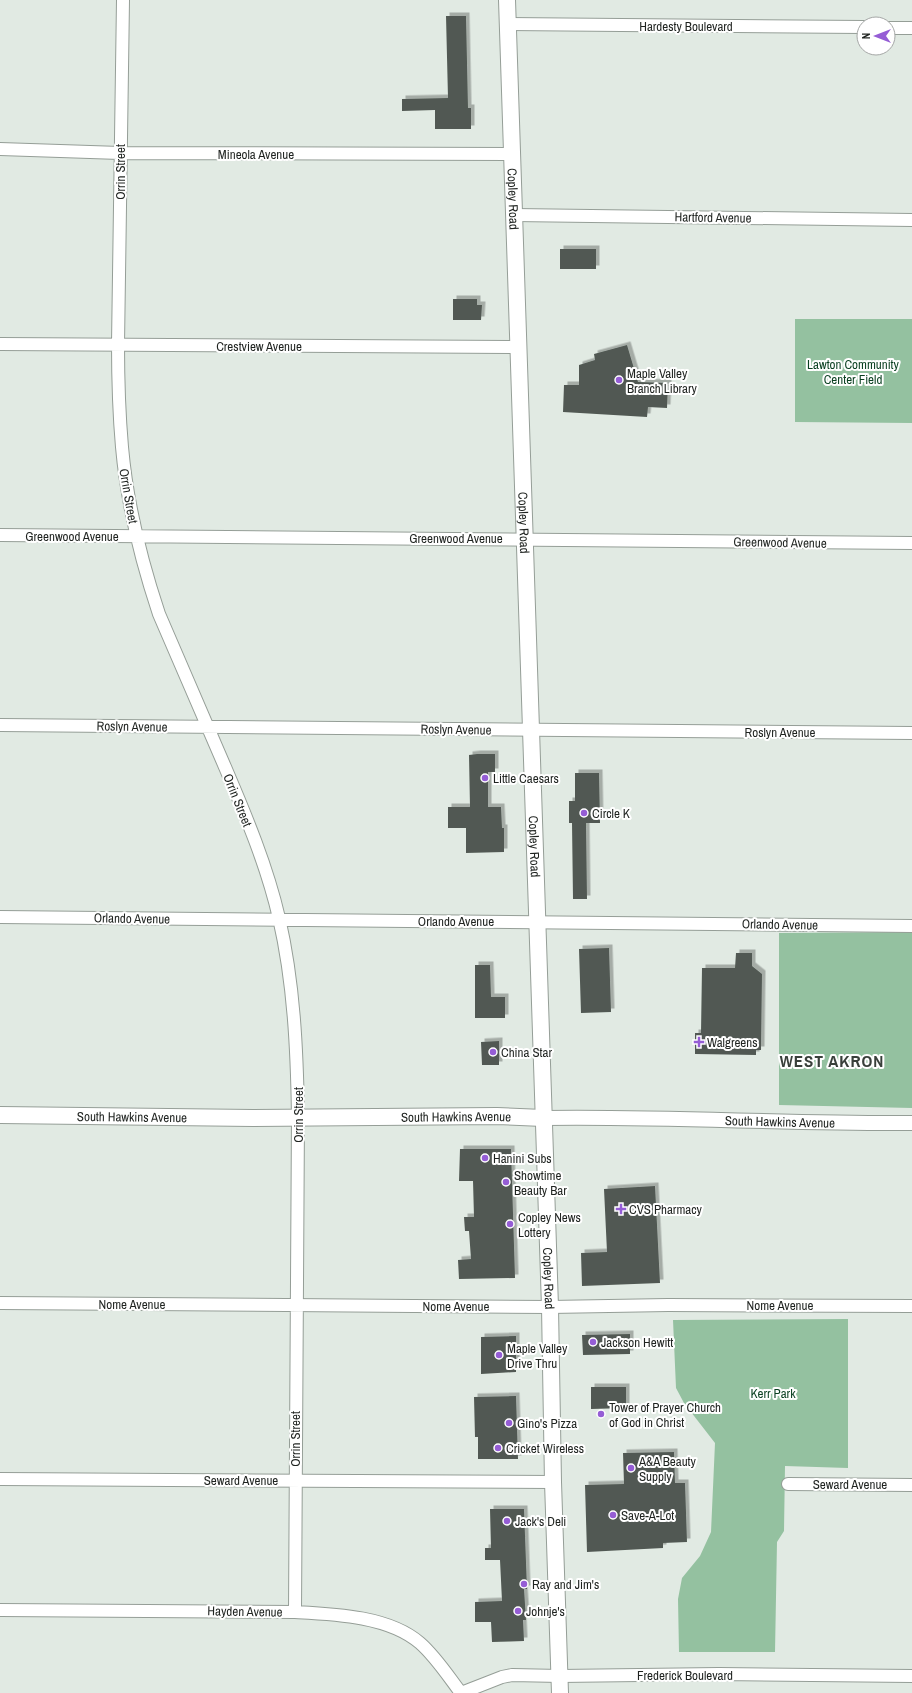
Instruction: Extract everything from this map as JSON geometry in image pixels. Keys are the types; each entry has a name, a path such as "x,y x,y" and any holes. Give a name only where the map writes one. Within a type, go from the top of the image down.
{"main road":[{"name":"Copley Road","path":"507,0 550,1307 553,1482 560,1693"},
{"name":"South Hawkins Avenue","path":"0,1115 298,1117 497,1116 543,1118"}],"street":[{"name":"Orrin Street","path":"123,0 118,344 119,396 122,448 136,536 159,614 249,825 267,873 279,918 288,966 296,1039 298,1117 295,1612"},
{"name":"Hardesty Boulevard","path":"508,24 856,27"},
{"path":"896,28 912,28"},
{"name":"Mineola Avenue","path":"0,150 120,153 512,154"},
{"name":"Hartford Avenue","path":"514,215 912,220"},
{"name":"Crestview Avenue","path":"0,344 518,347"},
{"name":"Greenwood Avenue","path":"0,535 524,538 912,543"},
{"name":"Roslyn Avenue","path":"0,725 912,733"},
{"name":"Orlando Avenue","path":"0,917 279,918 912,926"},
{"name":"South Hawkins Avenue","path":"543,1118 590,1117 745,1122 912,1123"},
{"name":"Nome Avenue","path":"0,1303 550,1307 668,1304 912,1306"},
{"name":"Seward Avenue","path":"0,1479 296,1480 494,1483 553,1482"},
{"name":"Seward Avenue","path":"788,1484 912,1484"},
{"name":"Hayden Avenue","path":"0,1610 295,1612 341,1614 362,1618 389,1626 420,1642 430,1652 461,1693"},
{"name":"Frederick Boulevard","path":"461,1693 502,1677 512,1675 560,1676 719,1674 912,1676"}],"green space":[{"name":"Lawton Community Center Field","path":"795,319 912,319 912,423 795,422"},
{"path":"912,932 912,1108 779,1105 779,933"},
{"name":"Kerr Park","path":"848,1319 848,1468 785,1466 784,1531 777,1542 775,1652 679,1652 678,1599 682,1578 700,1556 711,1532 715,1443 684,1403 676,1388 673,1320"}],"building":[{"path":"446,16 466,16 468,108 471,108 471,129 435,129 435,110 402,111 402,99 448,98"},
{"path":"560,249 596,249 596,269 560,269"},
{"path":"453,299 477,299 477,305 482,305 481,320 453,320"},
{"path":"627,345 638,382 668,383 667,408 648,407 647,417 563,412 564,385 579,385 579,365 595,360 594,354"},
{"path":"495,754 495,772 488,772 488,807 501,807 502,828 504,828 504,852 466,853 466,828 448,828 448,807 470,807 469,755"},
{"path":"575,773 599,773 600,823 586,823 587,899 573,899 572,823 569,823 569,801 575,801"},
{"path":"609,948 611,1012 581,1013 579,949"},
{"path":"736,953 752,953 752,966 762,974 761,1050 756,1050 756,1055 695,1054 695,1033 701,1033 702,968 735,968"},
{"path":"475,965 490,965 491,997 505,997 505,1018 475,1018"},
{"path":"499,1041 499,1065 482,1065 481,1042"},
{"path":"460,1149 511,1149 515,1278 459,1279 458,1260 471,1259 469,1231 465,1231 464,1217 474,1217 473,1181 459,1181"},
{"path":"655,1186 660,1283 582,1286 581,1253 607,1252 604,1189"},
{"path":"630,1334 630,1354 583,1355 582,1335"},
{"name":"Maple Valley Drive Thru","path":"516,1336 516,1372 481,1374 481,1337"},
{"path":"591,1387 626,1387 626,1408 591,1409"},
{"path":"516,1396 518,1459 478,1459 478,1437 475,1437 474,1397"},
{"path":"674,1452 675,1483 685,1483 687,1542 663,1543 663,1548 587,1552 585,1485 624,1484 623,1453"},
{"path":"490,1509 524,1509 527,1589 524,1589 526,1620 523,1620 524,1641 492,1642 491,1622 475,1622 475,1602 502,1601 500,1560 485,1560 485,1548 491,1548"}],"place":[{"name":"Maple Valley Branch Library","path":"619,380"},
{"name":"Little Caesars","path":"485,778"},
{"name":"Circle K","path":"584,813"},
{"name":"Walgreens","path":"699,1042"},
{"name":"China Star","path":"493,1052"},
{"name":"Hanini Subs","path":"485,1158"},
{"name":"Showtime Beauty Bar","path":"506,1182"},
{"name":"CVS Pharmacy","path":"621,1209"},
{"name":"Copley News Lottery","path":"510,1224"},
{"name":"Jackson Hewitt","path":"593,1342"},
{"name":"Maple Valley Drive Thru","path":"499,1355"},
{"name":"Tower of Prayer Church of God in Christ","path":"601,1414"},
{"name":"Gino's Pizza","path":"509,1423"},
{"name":"Cricket Wireless","path":"498,1448"},
{"name":"A&A Beauty Supply","path":"631,1468"},
{"name":"Save-A-Lot","path":"613,1515"},
{"name":"Jack's Deli","path":"507,1521"},
{"name":"Ray and Jim's","path":"524,1584"},
{"name":"Johnje's","path":"518,1611"}],"district":[{"name":"WEST AKRON","path":"832,1061"}]}
